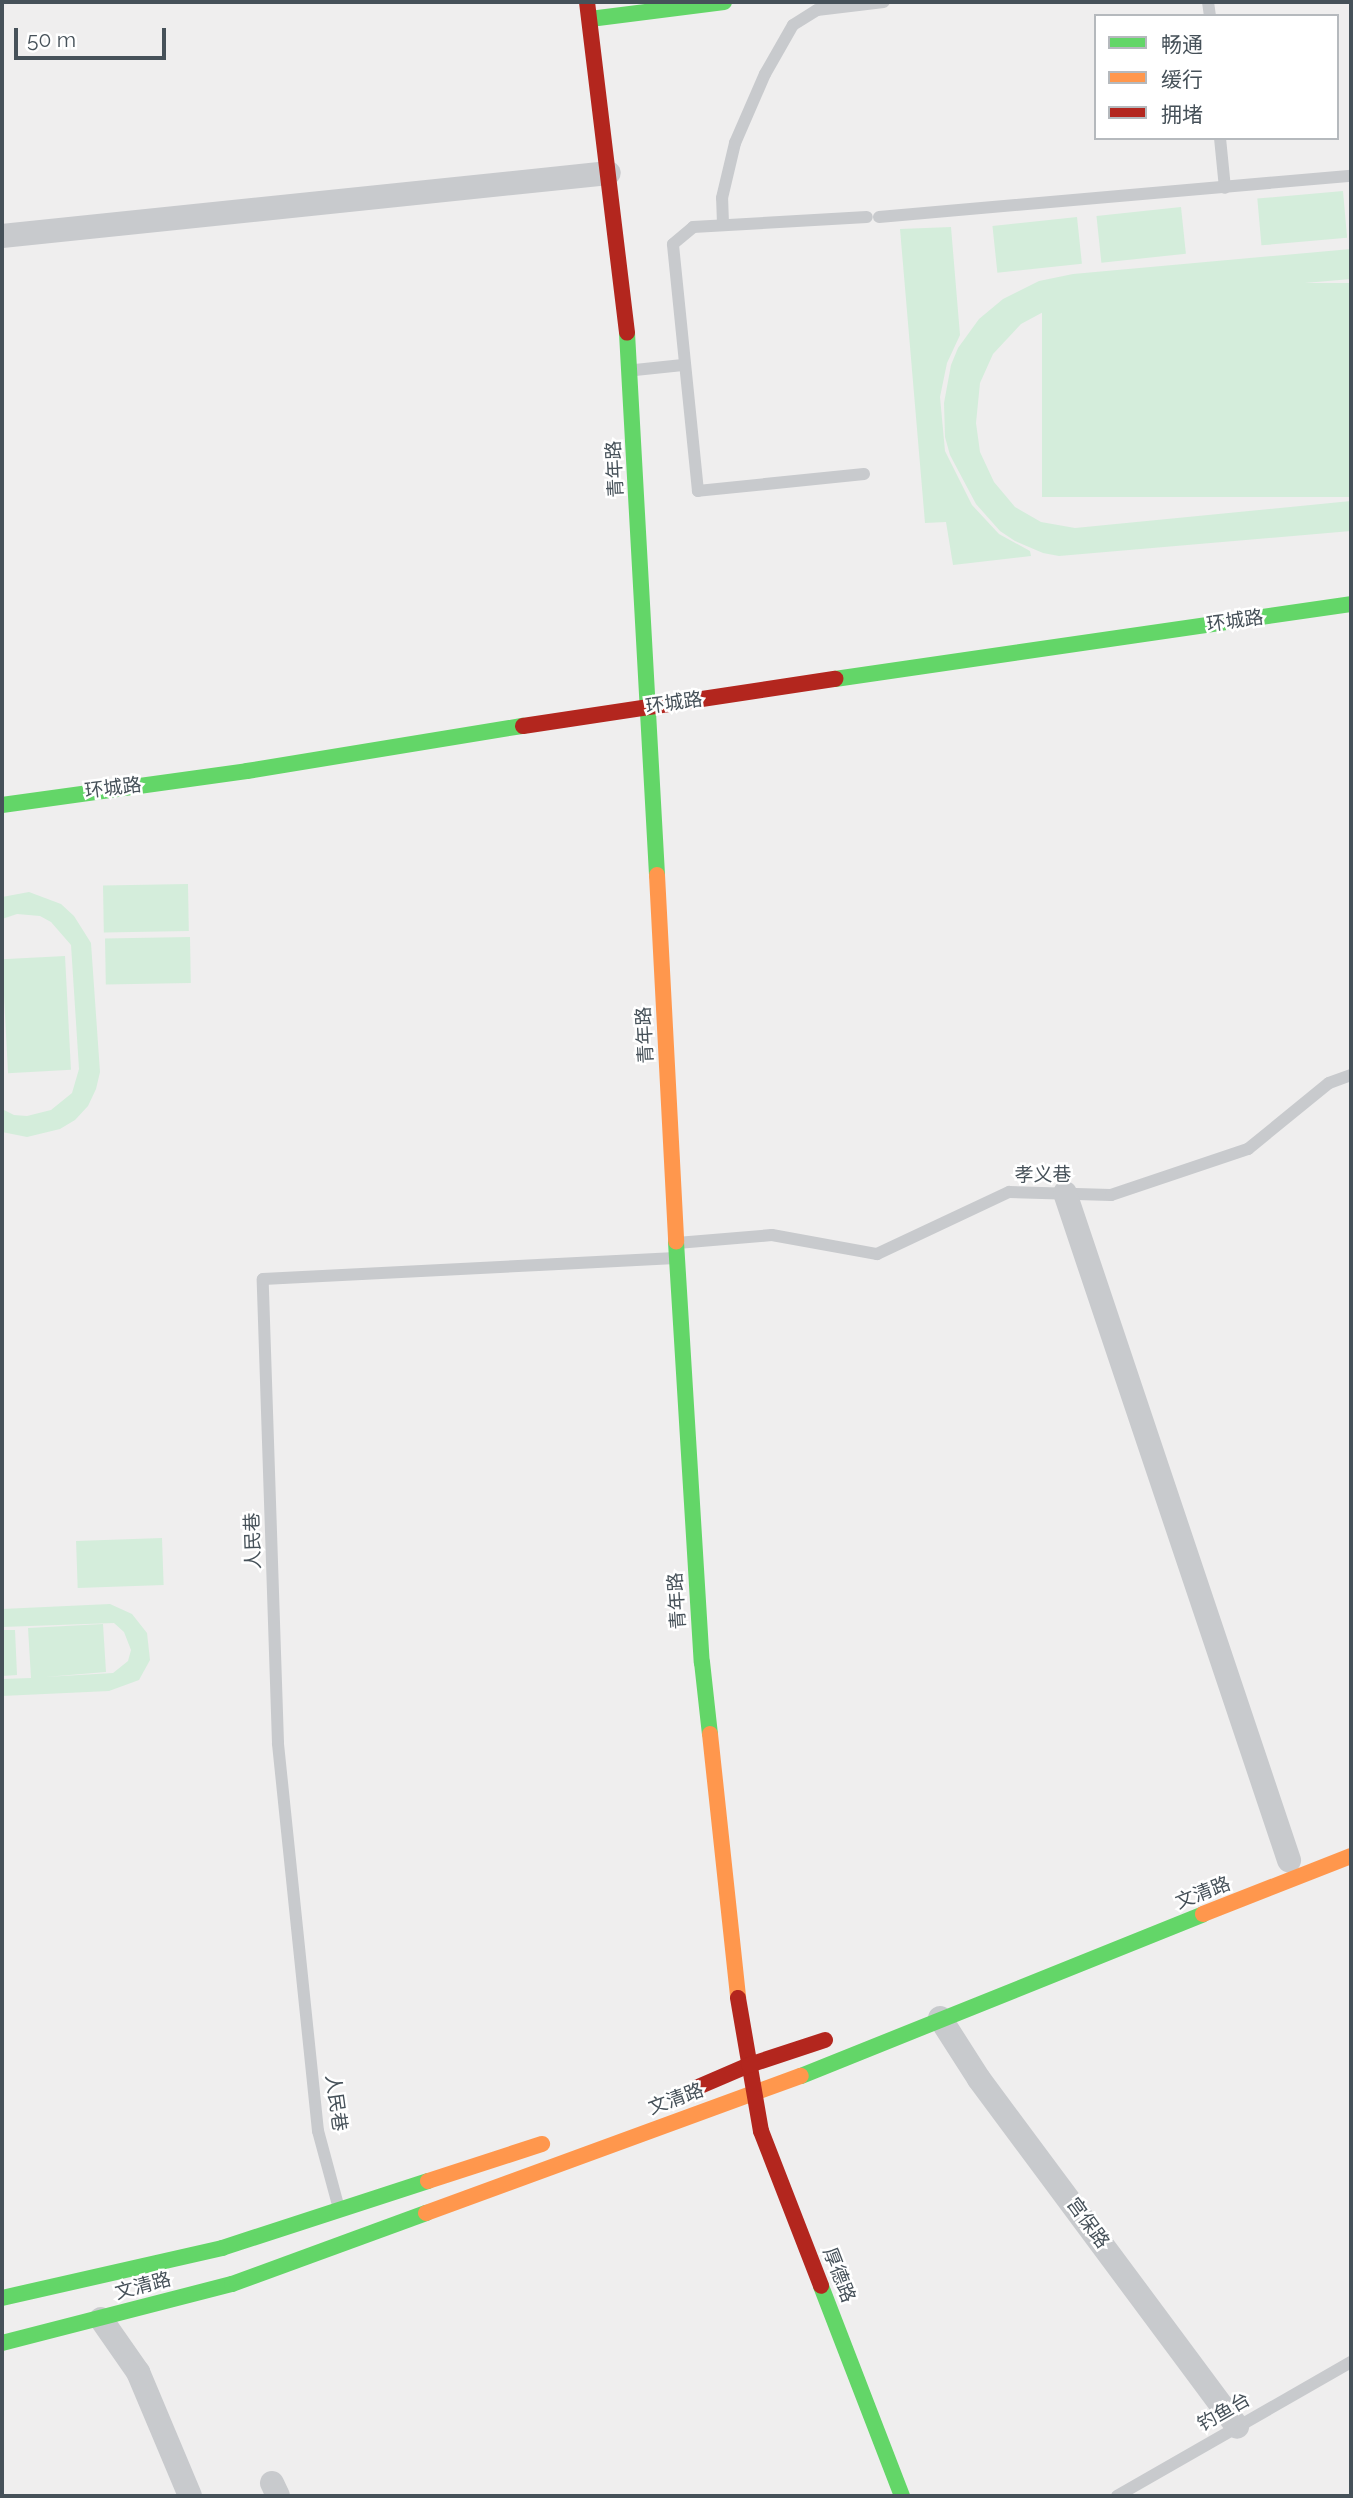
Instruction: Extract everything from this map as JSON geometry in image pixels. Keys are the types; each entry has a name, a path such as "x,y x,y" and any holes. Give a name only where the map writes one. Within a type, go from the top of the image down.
{"street":[{"name":"青年路","path":"587,2 631,370 677,1250 702,1662 737,1992 749,2065"},
{"path":"590,19 724,2"},
{"path":"2,236 609,173"},
{"name":"环城路","path":"7,807 650,706 1351,604"},
{"path":"1065,1194 1289,1860"},
{"name":"文清路","path":"2,2343 232,2284 813,2072 940,2018 1351,1856"},
{"name":"宫保路","path":"940,2018 979,2079 1237,2427"},
{"name":"文清路","path":"675,2095 749,2065 839,2036"},
{"name":"厚德路","path":"749,2065 761,2131 902,2496"},
{"name":"文清路","path":"2,2298 222,2248 340,2212 562,2137"},
{"path":"102,2319 138,2372 190,2496"}],"lane":[{"path":"723,224 722,198 736,143 765,74 793,25 817,10 884,2"},
{"path":"1220,140 1224,188"},
{"path":"864,474 698,491 683,365 673,244 693,227 873,217 1351,176"},
{"path":"631,370 683,365"},
{"name":"孝义巷","path":"677,1250 772,1235 877,1254 1010,1192 1111,1195 1248,1149 1329,1083 1351,1075"},
{"name":"人民巷","path":"340,2212 318,2131 278,1743 263,1279 677,1250"},
{"name":"钓鱼台","path":"1117,2496 1351,2362"}],"green space":[{"path":"1343,191 1347,238 1261,245 1257,198"},
{"path":"1181,207 1186,254 1101,263 1096,216"},
{"path":"1077,217 1082,264 997,273 992,226"},
{"path":"951,227 960,335 947,363 940,397 945,451 972,505 999,534 1030,551 1031,556 953,565 946,522 925,523 900,229"},
{"path":"1351,249 1351,279 1074,303 1047,310 1021,324 993,354 980,383 976,423 980,452 994,482 1015,507 1041,522 1075,528 1351,501 1351,531 1059,556 1043,553 1015,541 1000,531 976,504 950,455 945,437 944,403 951,365 958,348 979,319 1003,299 1039,281 1073,274"},
{"path":"1042,283 1351,283 1351,497 1042,497"},
{"path":"188,884 189,931 104,932 103,885"},
{"path":"29,892 61,904 74,916 91,943 100,1072 88,1106 75,1120 60,1129 27,1137 2,1132 2,1109 14,1115 27,1116 51,1110 72,1093 79,1069 71,945 51,922 40,916 17,914 2,919 2,897"},
{"path":"190,937 191,983 106,984 105,938"},
{"path":"65,956 71,1070 8,1073 2,959"},
{"path":"162,1538 164,1585 78,1588 76,1541"},
{"path":"110,1604 132,1614 147,1633 150,1660 139,1680 109,1691 2,1696 2,1679 31,1678 28,1628 103,1624 106,1672 45,1677 113,1673 128,1661 131,1650 124,1632 114,1623 2,1627 2,1609"},
{"path":"2,1630 15,1630 17,1675 2,1676"}],"traffic: fast":[{"path":"590,19 724,2"},
{"path":"627,333 657,875"},
{"path":"835,679 1351,604"},
{"path":"2,805 247,771 523,726"},
{"path":"676,1242 702,1662 710,1734"},
{"path":"801,2076 1203,1914"},
{"path":"2,2298 222,2248 428,2181"},
{"path":"2,2343 232,2284 426,2213"},
{"path":"821,2286 902,2496"}],"traffic: slow":[{"path":"657,875 676,1242"},
{"path":"710,1734 738,1998"},
{"path":"1203,1914 1351,1856"},
{"path":"426,2213 801,2076"},
{"path":"428,2181 542,2144"}],"traffic: jam":[{"path":"587,2 627,333"},
{"path":"523,726 835,679"},
{"path":"738,1998 761,2131 821,2286"},
{"path":"691,2090 749,2065 825,2040"}]}
